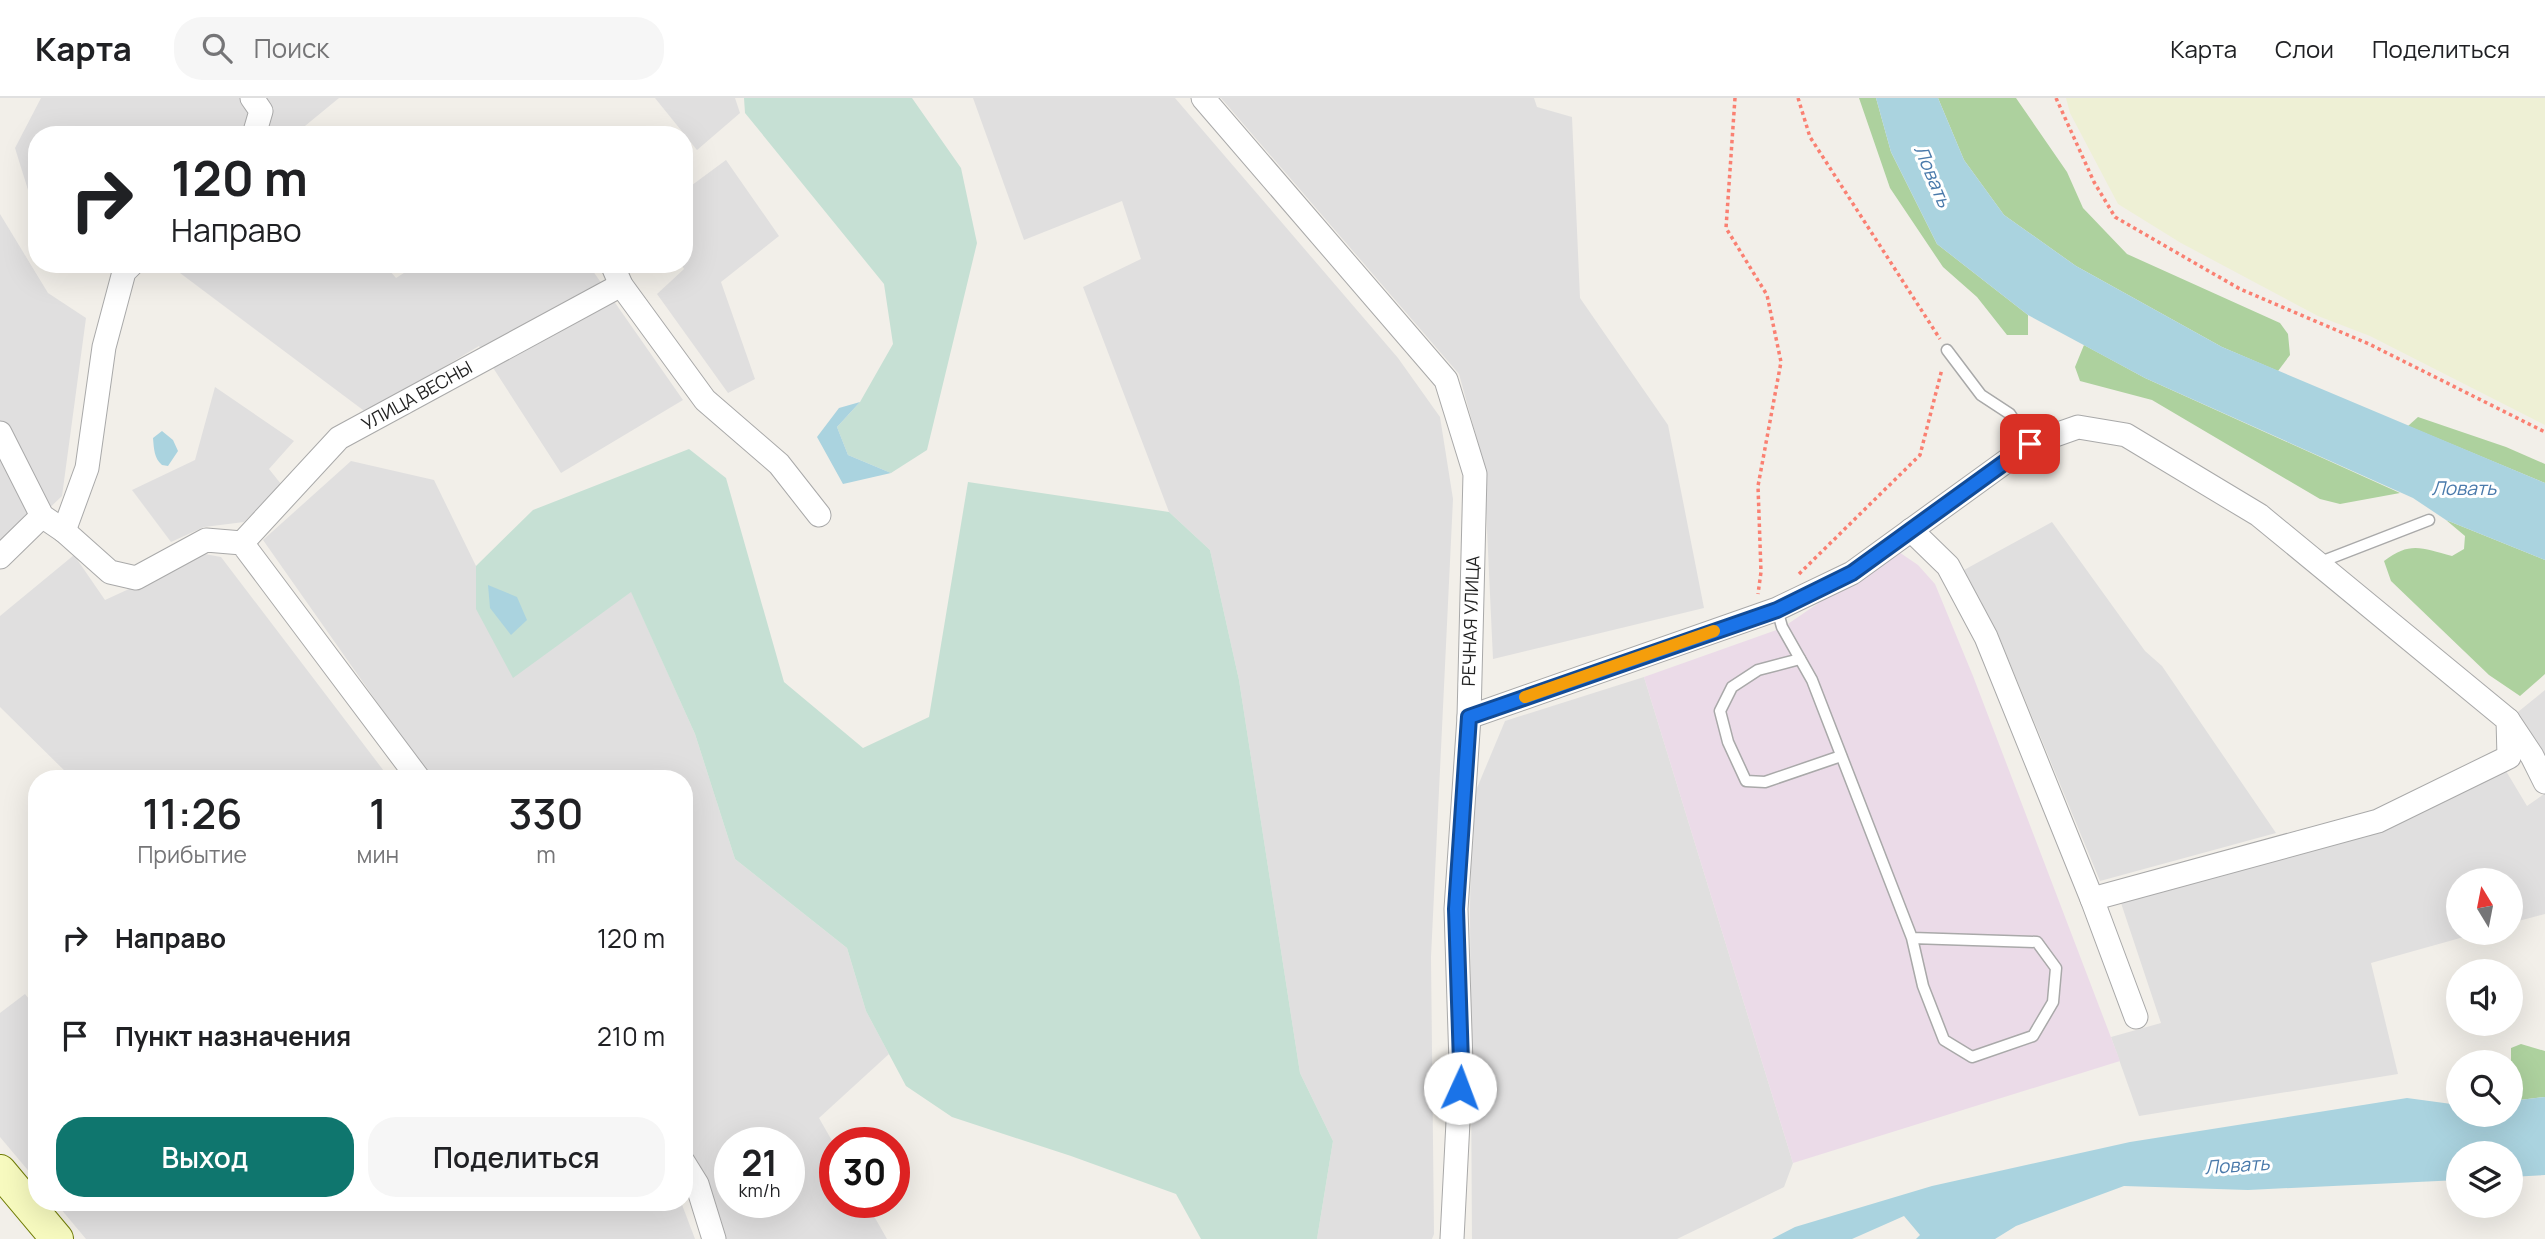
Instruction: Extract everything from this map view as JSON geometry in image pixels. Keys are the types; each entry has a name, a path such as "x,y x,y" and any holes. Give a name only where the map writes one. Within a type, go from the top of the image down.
{"street":[{"path":"252,98 261,111 257,126"},
{"name":"РЕЧНАЯ УЛИЦА","path":"1203,98 1446,380 1475,474 1469,717 1456,909 1461,1063 1452,1239"},
{"path":"64,531 87,468 104,347 124,273"},
{"name":"УЛИЦА ВЕСНЫ","path":"242,543 339,438 616,274 705,400 779,464 818,515"},
{"path":"1469,717 1777,610 1852,573 2030,444 2078,427 2126,435 2259,515 2508,720 2532,756 2545,782"},
{"path":"0,433 42,516 64,531 110,572 136,578 206,540 242,543 412,770"},
{"path":"0,557 42,516"},
{"path":"1911,530 1948,566 1986,637 2092,899 2136,1017"},
{"path":"2092,899 2378,821 2509,757 2508,720"},
{"path":"0,1171 28,1204"},
{"path":"693,1178 714,1239"},
{"path":"34,1211 57,1239"}],"lane":[{"path":"1947,350 1981,395 2010,414 2030,444"},
{"path":"2318,563 2429,520"},
{"path":"1777,610 1782,628 1812,680 1912,938 1923,986 1944,1040 1972,1057 2033,1036 2053,1002 2056,968 2038,942 1912,938"},
{"path":"1800,659 1758,670 1732,687 1720,711 1728,742 1746,781 1765,782 1841,756"}],"path":[{"path":"1735,98 1726,228 1768,295 1781,362 1758,486 1761,572 1755,617"},
{"path":"1794,579 1920,454 1947,350 1810,137 1798,98"},
{"path":"2056,98 2094,182 2115,217 2240,289 2369,344 2545,432"}],"shaded area":[{"path":"41,98 339,98 305,126 28,126 28,190 15,148"},
{"path":"655,98 735,98 740,113 697,150 693,145 693,126 678,126"},
{"path":"973,98 1175,98 1398,358 1440,417 1453,499 1431,957 1432,1239 1317,1239 1333,1141 1300,1073 1239,680 1210,550 1169,512 1083,287 1141,259 1122,201 1024,240"},
{"path":"1221,98 1534,98 1537,107 1572,117 1580,298 1668,425 1704,608 1493,659 1484,465 1459,374"},
{"path":"726,160 779,236 721,282 755,379 728,393 657,294 680,273 693,273 693,184"},
{"path":"0,214 28,260 28,273 36,273 48,293 86,318 62,496 0,555"},
{"path":"180,273 392,273 396,278 404,273 594,273 683,400 561,473 479,346 367,413"},
{"path":"215,387 294,441 269,469 281,484 244,522 204,527 171,542 132,490 195,460"},
{"path":"351,461 434,480 476,566 476,609 631,591 695,734 735,859 847,948 866,1011 889,1054 819,1118 824,1127 819,1127 819,1218 875,1218 887,1239 718,1239 701,1179 693,1165 693,770 425,770 263,540"},
{"path":"2052,522 2145,651 2162,666 2276,833 2100,881 1998,634 1964,570"},
{"path":"1896,550 1918,565 1935,584 1973,676 2120,1061 1793,1163 1644,677 1782,628"},
{"path":"205,554 221,557 383,770 64,770 0,707 0,616 74,555 105,600"},
{"path":"1644,677 1793,1163 1784,1187 1677,1239 1472,1239 1472,800 1505,721"},
{"path":"2545,690 2545,914 2524,920 2524,868 2446,868 2446,942 2371,963 2398,1074 2139,1116 2111,1037 2161,1023 2121,903 2239,867 2386,830 2506,771 2527,806 2544,794 2532,756 2508,720"},
{"path":"25,994 28,998 28,1170 0,1137 0,1013"},
{"path":"63,1211 684,1211 695,1239 86,1239"}],"green space":[{"path":"744,98 912,98 961,168 977,243 927,450 891,473 848,455 837,427 860,402 893,344 884,284 745,113"},
{"path":"1859,98 1876,98 1891,152 1937,244 2028,315 2028,335 2007,335 1977,297 1943,267 1890,188"},
{"path":"1938,98 2016,98 2067,172 2083,208 2127,254 2280,323 2288,334 2290,355 2278,371 2222,347 2076,266 2004,215 1964,160"},
{"path":"2066,98 2545,98 2545,425 2370,336 2318,316 2181,243 2118,204 2070,113"},
{"path":"2084,345 2145,378 2400,493 2340,504 2320,499 2152,400 2080,381 2075,367"},
{"path":"2418,417 2506,447 2545,464 2545,483 2408,426"},
{"path":"689,449 726,478 784,682 863,748 929,717 968,482 1169,512 1210,550 1239,680 1300,1073 1333,1141 1317,1239 1201,1239 1176,1194 952,1117 906,1086 866,1011 847,948 735,859 695,734 631,592 513,678 476,609 476,566 533,510"},
{"path":"2446,520 2545,560 2545,674 2520,696 2489,675 2391,581 2384,561 2401,551 2416,548 2452,556 2464,549 2465,536"},
{"path":"2521,1044 2545,1051 2545,1097 2523,1100 2523,1050 2511,1048"}],"water":[{"name":"Ловать","path":"1876,98 1938,98 1964,160 2004,215 2076,266 2222,347 2545,483 2545,560 2446,520 2413,498 2145,378 2028,315 1937,244 1891,152"},
{"path":"860,402 837,427 848,455 891,473 843,484 817,437 839,408"},
{"path":"162,431 173,440 178,451 168,466 159,462 154,450 153,438"},
{"path":"488,585 517,597 527,620 511,635 490,608"},
{"name":"Ловать","path":"2545,1097 2545,1175 2523,1176 2523,1141 2446,1141 2446,1181 2248,1190 2124,1186 2016,1226 1995,1239 1916,1239 1920,1235 1904,1216 1852,1239 1772,1239 1795,1227 1932,1186 2130,1142 2407,1098 2446,1103 2446,1127 2523,1127 2523,1100"}],"slow traffic":[{"path":"1525,697 1714,631"}],"route":[{"path":"1460,1088 1456,909 1469,717 1777,610 1852,573 2030,444"}]}
